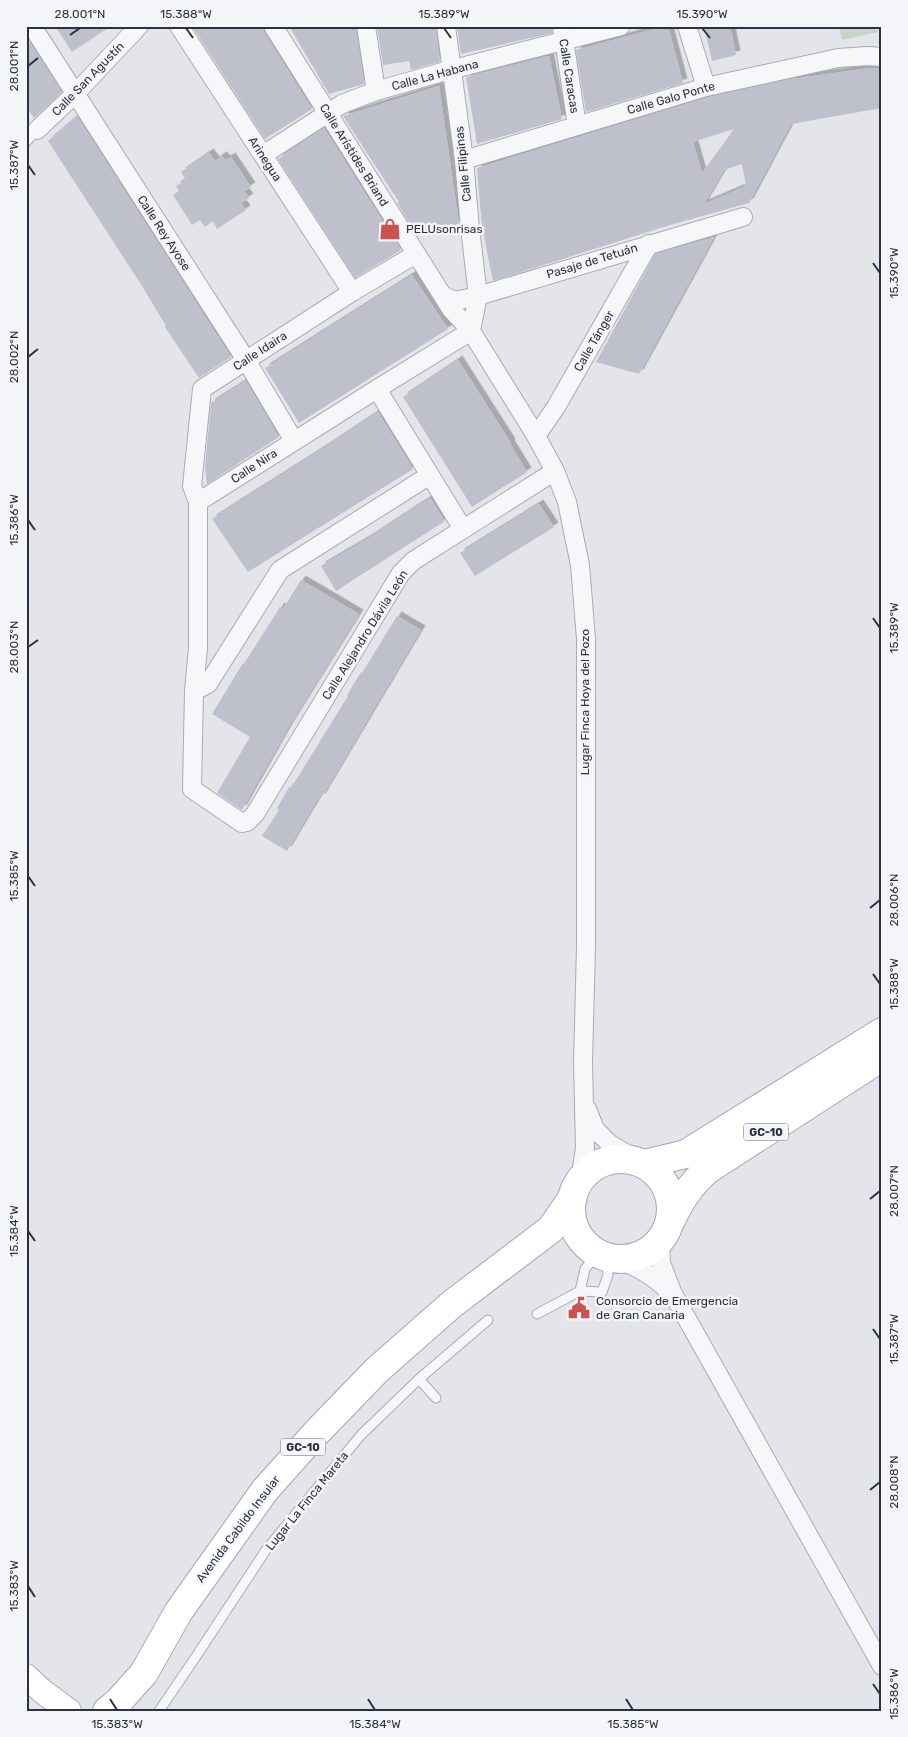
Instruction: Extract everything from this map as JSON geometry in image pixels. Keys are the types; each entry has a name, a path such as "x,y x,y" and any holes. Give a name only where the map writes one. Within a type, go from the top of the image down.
{"main road":[{"name":"GC-10","path":"576,1189 590,1171 602,1163 630,1160 644,1164 686,1154 882,1032"},
{"name":"GC-10","path":"601,1253 627,1259 640,1256 651,1249 664,1233 682,1198 694,1181 707,1170 880,1058"},
{"path":"644,1164 660,1178 670,1197 671,1211 664,1233"},
{"path":"576,1189 572,1214 576,1230 601,1253"},
{"name":"Avenida Cabildo Insular","path":"107,1711 118,1702 144,1673 178,1611 272,1482 377,1370 452,1304 551,1229 576,1189"},
{"name":"Avenida Cabildo Insular","path":"509,1261 566,1242 601,1253"},
{"name":"Avenida Cabildo Insular","path":"137,1711 144,1673"}],"street":[{"name":"Calle Rey Ayose","path":"32,26 246,360 294,441"},
{"name":"Calle San Agustín","path":"32,136 75,94 139,26"},
{"name":"Arinegua","path":"179,26 352,292"},
{"name":"Calle Arístides Briand","path":"273,26 451,309 471,331"},
{"path":"366,26 376,91"},
{"name":"Calle Filipinas","path":"446,26 464,160 478,296 471,331"},
{"name":"Calle La Habana","path":"263,155 342,104 376,91 451,70 563,33 621,26"},
{"path":"687,26 706,87"},
{"name":"Calle Caracas","path":"563,33 577,126"},
{"name":"Calle Galo Ponte","path":"464,160 706,87 838,58 882,57"},
{"name":"Pasaje de Tetuán","path":"442,295 455,301 478,296 743,217"},
{"name":"Calle Tánger","path":"536,436 556,407 649,244"},
{"name":"Calle Idaira","path":"198,502 192,486 202,389 352,292 416,254"},
{"name":"Lugar Finca Hoya del Pozo","path":"471,331 536,436 555,471 567,502 579,555 586,639 586,947 583,1062 584,1148 576,1189"},
{"name":"Calle Nira","path":"198,502 471,331"},
{"path":"377,389 463,529"},
{"name":"Calle Alejandro Dávila León","path":"194,691 192,789 242,823 248,822 255,814 401,573 413,561 555,471"},
{"path":"194,691 208,684 280,570 430,475"},
{"path":"194,691 198,648 198,502"},
{"name":"Lugar Finca Hoya del Pozo","path":"584,1101 595,1129 610,1144 644,1164"},
{"path":"664,1233 661,1263 673,1294 882,1666"},
{"path":"601,1253 635,1266 653,1276 673,1294"},
{"path":"26,1676 42,1691 69,1711"}],"lane":[{"path":"537,1314 580,1291 602,1292 608,1275 601,1253 585,1269 580,1291"},
{"name":"Lugar La Finca Mareta","path":"159,1711 266,1550 361,1435 419,1380 488,1320"},
{"path":"419,1380 436,1398"}],"green space":[{"path":"839,26 876,26 878,32 842,40"}],"building":[{"path":"55,26 111,26 72,52"},
{"path":"192,26 262,26 312,109 265,139"},
{"path":"289,26 356,26 364,84 329,94"},
{"path":"377,26 436,26 440,62 411,70 409,61 383,65"},
{"path":"457,26 552,26 552,33 461,54"},
{"path":"668,26 683,83 586,112 576,50"},
{"path":"704,26 730,26 736,55 712,61"},
{"path":"26,37 62,92 34,118 26,106"},
{"path":"549,56 562,119 477,144 466,77"},
{"path":"870,68 882,69 882,108 791,124 749,203 670,225 493,281 482,227 477,168 709,97 785,80","holes":["734,129 702,173 693,142","742,164 746,186 704,204 724,170"]},
{"path":"439,86 459,224 417,235 397,203 399,202 343,116"},
{"path":"77,116 231,357 199,378 48,141"},
{"path":"324,128 401,250 355,278 278,159"},
{"path":"209,153 215,161 222,156 226,160 231,157 251,187 244,191 249,198 241,203 246,210 217,229 213,221 205,227 200,220 192,225 173,195 179,191 176,186 186,180 181,172"},
{"path":"714,237 639,374 596,362 655,254"},
{"path":"412,275 448,329 299,423 265,368"},
{"path":"458,360 511,443 527,472 472,507 403,397"},
{"path":"246,381 279,437 207,484 205,467 211,403"},
{"path":"378,412 413,469 248,572 212,519"},
{"path":"430,498 445,521 336,591 321,566 372,536"},
{"path":"539,504 554,527 475,576 460,553"},
{"path":"301,580 359,614 288,728 242,810 217,793 250,737 212,714 280,607 283,609"},
{"path":"397,616 421,630 321,798 319,797 287,851 262,836 279,810 277,808 289,787 291,788"}],"place":[{"name":"PELUsonrisas","path":"390,229"},
{"name":"Consorcio de Emergencia de Gran Canaria","path":"579,1308"}]}
